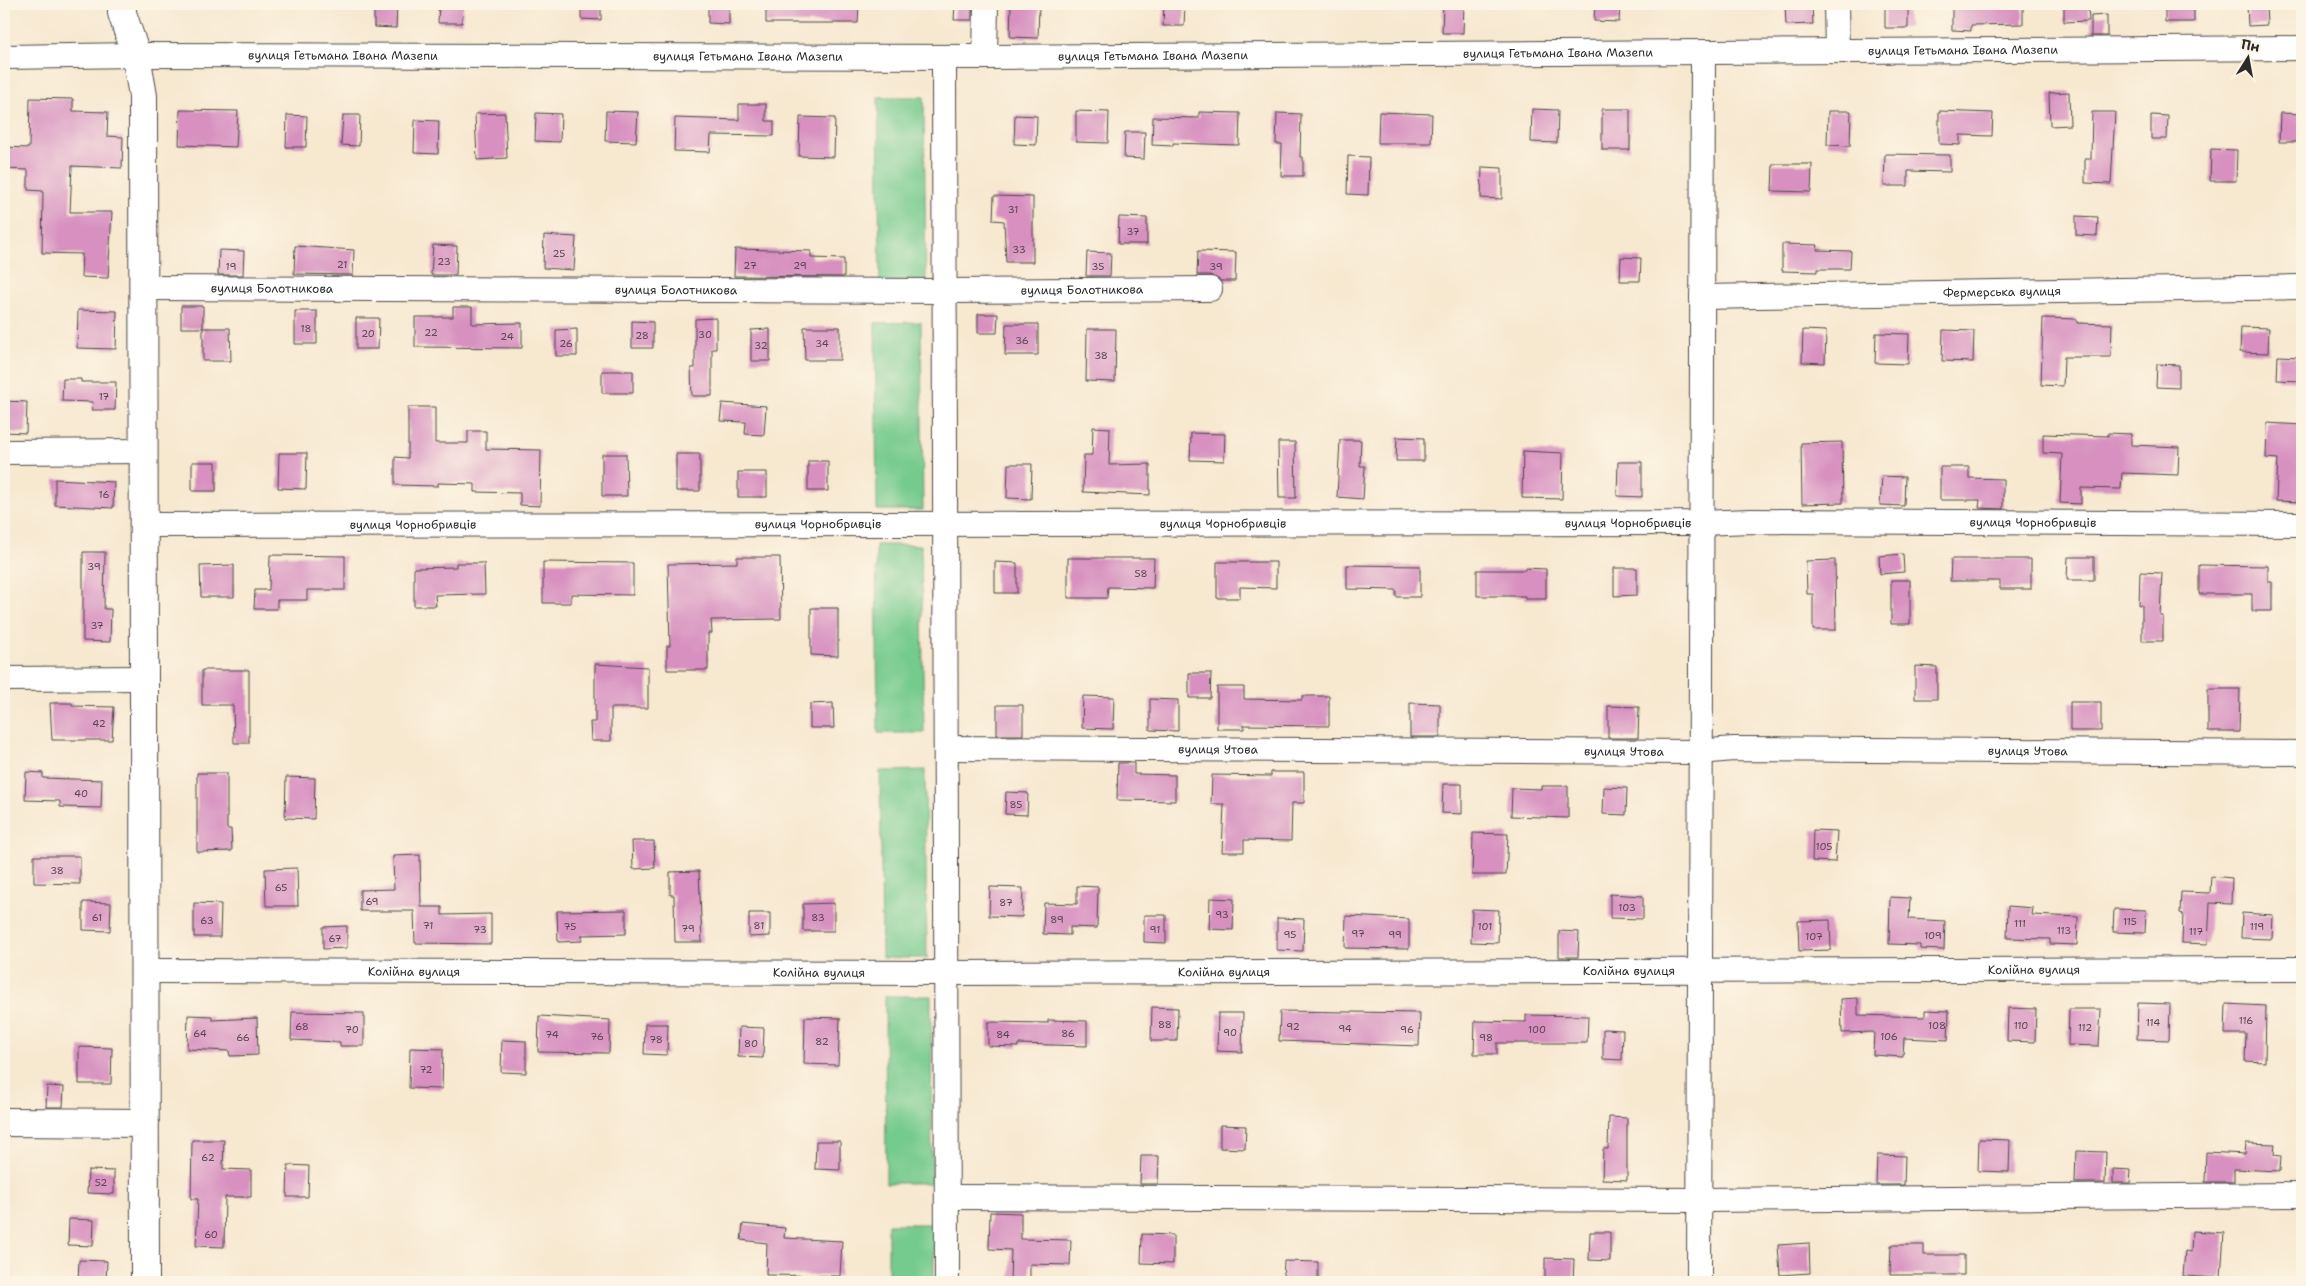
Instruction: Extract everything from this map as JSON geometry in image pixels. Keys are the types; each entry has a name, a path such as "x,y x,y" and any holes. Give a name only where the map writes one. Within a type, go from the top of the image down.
{"street":[{"path":"122,4 122,13 136,55 143,96 145,1282"},
{"path":"985,57 986,4"},
{"path":"1836,4 1838,51"},
{"name":"вулиця Гетьмана Івана Мазепи","path":"4,57 136,55 985,57 2302,48"},
{"path":"1699,1282 1701,1200 1699,970 1702,52"},
{"path":"944,56 947,1282"},
{"name":"Фермерська вулиця","path":"1702,297 2302,287"},
{"name":"вулиця Болотникова","path":"144,288 945,291 1210,289"},
{"path":"4,452 144,452"},
{"name":"вулиця Чорнобривців","path":"144,525 945,525 1701,523 1760,521 2302,524"},
{"path":"4,679 144,678"},
{"name":"вулиця Утова","path":"946,748 1700,752 1743,749 2302,753"},
{"name":"Колійна вулиця","path":"145,971 946,973 2302,969"},
{"path":"4,1122 145,1123"},
{"path":"947,1197 1701,1200 2302,1194"}],"green space":[{"path":"878,97 924,97 926,284 880,285"},
{"path":"921,322 923,510 877,510 875,323"},
{"path":"876,545 921,545 924,733 878,733"},
{"path":"925,770 927,958 882,958 880,771"},
{"path":"885,996 931,996 932,1183 886,1183"},
{"path":"888,1224 934,1224 934,1282 888,1282"}],"building":[{"path":"374,4 397,4 396,28 374,27"},
{"path":"439,4 463,4 462,23 438,23"},
{"path":"581,4 601,4 601,20 581,19"},
{"path":"708,4 729,4 729,24 708,23"},
{"path":"766,4 859,4 858,23 766,23"},
{"path":"955,4 972,4 972,20 954,20"},
{"path":"1011,4 1039,4 1038,38 1010,37"},
{"path":"1164,4 1185,4 1184,26 1163,26"},
{"path":"1443,4 1464,4 1463,33 1442,33"},
{"path":"1595,4 1620,4 1619,22 1594,21"},
{"path":"1785,4 1812,4 1813,24 1786,25"},
{"path":"1885,4 1908,4 1908,28 1885,28"},
{"path":"1952,4 2023,4 2023,24 1971,25 1971,31 1952,30"},
{"path":"2064,4 2088,4 2089,21 2064,22"},
{"path":"2165,4 2194,4 2194,22 2165,22"},
{"path":"2247,4 2266,4 2267,25 2248,26"},
{"path":"2107,15 2107,36 2091,36 2091,16"},
{"path":"2069,92 2070,125 2050,126 2049,93"},
{"path":"30,98 73,99 73,111 108,112 107,136 123,137 122,168 72,166 70,212 112,212 108,278 81,277 82,254 42,253 43,191 28,190 28,170 4,169 4,147 29,148"},
{"path":"739,104 766,104 766,121 774,121 774,136 711,135 710,152 674,151 675,118 739,120"},
{"path":"1532,109 1558,110 1557,143 1531,142"},
{"path":"1602,109 1630,109 1630,150 1602,150"},
{"path":"180,110 238,111 236,147 179,145"},
{"path":"606,111 638,112 636,142 605,141"},
{"path":"1076,111 1109,112 1108,143 1076,142"},
{"path":"1828,111 1851,111 1850,146 1827,145"},
{"path":"1939,111 1993,113 1992,136 1960,135 1960,145 1939,144"},
{"path":"1199,112 1240,113 1239,145 1173,143 1173,146 1152,145 1153,117 1199,118"},
{"path":"1379,112 1432,114 1431,143 1378,143"},
{"path":"2092,112 2115,112 2111,184 2085,183 2085,159 2091,159"},
{"path":"505,113 507,158 477,160 475,114"},
{"path":"536,113 561,114 560,142 535,141"},
{"path":"1277,113 1301,114 1300,157 1303,157 1303,176 1281,176 1282,144 1276,144"},
{"path":"2280,113 2302,114 2302,142 2279,142"},
{"path":"287,115 307,116 306,147 286,147"},
{"path":"343,115 360,115 359,146 341,145"},
{"path":"1015,115 1037,116 1036,145 1014,144"},
{"path":"2151,115 2168,116 2167,139 2151,139"},
{"path":"800,117 835,118 834,157 799,156"},
{"path":"415,120 439,121 438,154 414,153"},
{"path":"1125,132 1145,132 1144,159 1124,158"},
{"path":"2211,149 2237,150 2236,181 2210,181"},
{"path":"1885,154 1950,155 1950,172 1908,171 1908,186 1884,186"},
{"path":"1348,156 1369,157 1368,195 1347,194"},
{"path":"1773,164 1812,164 1811,192 1772,191"},
{"path":"1482,167 1502,168 1502,199 1481,198"},
{"path":"994,196 1033,197 1033,262 1006,262 1004,221 993,220"},
{"path":"2076,216 2098,217 2097,236 2076,235"},
{"path":"1119,217 1147,218 1147,244 1118,244"},
{"path":"544,235 576,237 574,270 543,268"},
{"path":"1782,244 1818,245 1817,250 1851,251 1850,269 1817,269 1817,272 1782,271"},
{"path":"433,245 457,246 456,275 431,275"},
{"path":"295,246 354,250 353,275 294,274"},
{"path":"735,249 811,251 811,258 844,259 844,277 734,276"},
{"path":"219,250 244,251 243,275 218,275"},
{"path":"1198,251 1236,252 1235,281 1221,281 1210,275 1197,275"},
{"path":"1087,252 1111,253 1110,276 1086,276"},
{"path":"1621,257 1641,258 1640,281 1620,281"},
{"path":"181,306 203,306 203,328 181,328"},
{"path":"453,307 472,307 472,324 522,323 522,348 415,347 415,317 453,317"},
{"path":"78,310 117,311 116,349 77,348"},
{"path":"295,311 317,311 317,344 295,344"},
{"path":"978,314 998,314 997,333 978,333"},
{"path":"356,318 379,318 378,349 356,349"},
{"path":"716,318 716,349 712,349 712,396 692,396 691,368 695,368 695,319"},
{"path":"2043,318 2077,319 2077,323 2112,324 2111,357 2064,357 2063,386 2041,385"},
{"path":"632,321 653,322 653,348 632,348"},
{"path":"1006,324 1038,324 1038,355 1005,355"},
{"path":"804,327 840,327 840,360 805,360"},
{"path":"2241,327 2269,328 2268,353 2240,352"},
{"path":"203,328 230,328 231,361 203,361"},
{"path":"577,329 577,356 556,356 556,330"},
{"path":"770,329 770,361 751,361 751,330"},
{"path":"1087,329 1116,329 1115,382 1086,381"},
{"path":"1803,330 1826,331 1825,363 1802,362"},
{"path":"1943,330 1974,331 1973,362 1942,361"},
{"path":"1876,333 1909,334 1908,364 1875,363"},
{"path":"2278,356 2302,357 2302,381 2277,380"},
{"path":"2157,364 2179,365 2179,388 2156,387"},
{"path":"602,371 633,371 633,393 602,393"},
{"path":"63,379 81,379 81,382 116,382 115,410 92,410 93,402 62,401"},
{"path":"4,401 27,402 26,433 4,432"},
{"path":"722,403 766,406 764,435 745,434 746,422 720,421"},
{"path":"408,407 435,407 435,443 468,443 468,431 486,431 486,449 541,450 540,506 520,505 520,493 475,492 475,484 438,483 438,486 395,485 395,457 408,458"},
{"path":"2267,423 2302,425 2302,502 2276,501 2278,459 2266,458"},
{"path":"1093,427 1110,428 1109,465 1150,464 1150,495 1083,492 1084,455 1092,455"},
{"path":"1191,433 1225,434 1224,461 1190,460"},
{"path":"2108,433 2131,434 2131,445 2179,447 2178,475 2122,473 2121,489 2081,488 2081,504 2060,503 2062,454 2043,453 2043,434 2108,436"},
{"path":"1397,437 1424,438 1424,461 1396,461"},
{"path":"1340,440 1361,440 1360,466 1365,466 1363,499 1337,497"},
{"path":"1278,442 1295,442 1296,498 1279,498"},
{"path":"1842,442 1843,503 1802,504 1801,443"},
{"path":"1523,451 1563,453 1562,499 1522,498"},
{"path":"279,453 307,453 306,489 278,488"},
{"path":"602,454 626,454 627,496 602,496"},
{"path":"676,454 700,454 700,491 676,491"},
{"path":"808,461 828,461 828,491 808,491"},
{"path":"192,462 216,462 216,491 192,491"},
{"path":"1618,462 1642,462 1642,497 1617,496"},
{"path":"1008,464 1032,464 1031,499 1007,498"},
{"path":"1940,467 1969,467 1969,478 2003,479 2003,509 1979,508 1980,500 1940,500"},
{"path":"738,472 767,472 767,497 738,497"},
{"path":"1882,476 1905,477 1904,506 1880,505"},
{"path":"55,479 114,482 113,508 55,505"},
{"path":"83,552 105,552 104,609 111,609 110,642 83,641"},
{"path":"1903,554 1904,572 1880,574 1879,556"},
{"path":"270,555 345,556 345,590 307,590 307,600 277,600 277,609 254,609 255,590 269,590"},
{"path":"737,557 780,557 781,619 711,620 712,633 708,633 708,670 667,670 667,646 670,646 668,564 737,563"},
{"path":"2068,557 2094,557 2094,580 2067,580"},
{"path":"1068,558 1154,558 1153,588 1108,587 1107,598 1068,598"},
{"path":"1951,559 2031,559 2031,589 2000,589 2000,581 1950,581"},
{"path":"1835,560 1836,630 1813,630 1813,594 1807,594 1806,561"},
{"path":"543,562 633,563 633,595 571,594 571,603 543,603"},
{"path":"995,562 1017,563 1017,593 995,593"},
{"path":"1217,562 1276,562 1276,588 1240,587 1240,598 1217,598"},
{"path":"456,563 484,563 485,594 435,595 436,606 414,606 414,568 456,567"},
{"path":"234,565 234,597 201,597 200,566"},
{"path":"1347,565 1420,566 1420,597 1396,597 1396,590 1347,589"},
{"path":"2199,565 2268,566 2268,582 2272,582 2272,611 2252,611 2252,594 2199,594"},
{"path":"1525,568 1546,569 1546,599 1525,599 1525,596 1477,596 1477,570 1525,570"},
{"path":"1614,568 1637,568 1637,595 1614,596"},
{"path":"2140,572 2162,573 2160,616 2163,616 2163,641 2142,641 2142,605 2139,605"},
{"path":"1891,580 1910,580 1910,624 1891,624"},
{"path":"811,608 838,608 838,656 811,655"},
{"path":"595,664 648,667 648,708 611,708 611,741 591,741 590,722 595,722"},
{"path":"1915,666 1937,667 1937,699 1915,699"},
{"path":"202,670 249,670 249,743 234,743 233,705 202,705"},
{"path":"1189,673 1211,673 1210,698 1189,698"},
{"path":"1217,687 1244,687 1244,699 1302,700 1302,696 1329,696 1329,726 1244,725 1244,729 1217,729"},
{"path":"2208,689 2240,689 2239,732 2208,732"},
{"path":"1083,696 1114,697 1113,729 1082,728"},
{"path":"1150,699 1178,700 1178,731 1150,730"},
{"path":"2070,702 2101,702 2101,731 2070,731"},
{"path":"50,703 72,703 72,706 114,707 112,740 52,740"},
{"path":"833,703 834,728 810,728 810,704"},
{"path":"1410,703 1440,704 1440,737 1410,737"},
{"path":"997,705 1023,705 1023,735 997,735"},
{"path":"1608,706 1639,707 1638,738 1608,738"},
{"path":"1118,763 1134,763 1134,774 1175,775 1175,801 1117,800"},
{"path":"26,772 43,773 43,778 102,780 101,808 60,807 60,801 25,800"},
{"path":"1271,772 1304,772 1304,803 1292,803 1291,841 1244,840 1244,852 1222,852 1224,804 1211,804 1212,775 1271,776"},
{"path":"197,773 227,773 227,829 231,829 232,851 197,852"},
{"path":"286,777 315,778 314,819 285,818"},
{"path":"1443,784 1462,784 1462,814 1442,813"},
{"path":"1541,786 1568,786 1568,818 1511,816 1512,788 1541,789"},
{"path":"1604,787 1627,788 1626,815 1603,814"},
{"path":"1006,792 1028,793 1027,815 1005,814"},
{"path":"1813,830 1837,831 1835,862 1812,861"},
{"path":"1473,833 1508,834 1506,875 1472,875"},
{"path":"632,841 654,841 655,868 633,869"},
{"path":"420,855 421,907 442,907 442,915 491,914 491,944 415,943 414,911 360,911 360,890 394,889 393,856"},
{"path":"34,856 80,856 80,884 34,883"},
{"path":"297,868 298,906 266,906 265,869"},
{"path":"699,871 702,942 675,942 674,895 670,895 670,872"},
{"path":"2211,876 2232,878 2231,904 2210,903 2208,944 2182,943 2183,914 2180,913 2181,892 2210,893"},
{"path":"1077,886 1098,887 1097,928 1070,927 1070,935 1043,934 1044,903 1077,904"},
{"path":"990,887 1023,888 1022,917 989,916"},
{"path":"1610,894 1643,896 1643,919 1610,918"},
{"path":"1890,897 1910,898 1909,919 1945,921 1944,950 1920,949 1920,945 1889,944"},
{"path":"1210,898 1234,899 1233,930 1209,929"},
{"path":"83,902 111,903 110,931 83,930"},
{"path":"194,903 221,904 220,937 194,937"},
{"path":"834,903 834,931 803,931 803,904"},
{"path":"2008,906 2033,908 2032,915 2078,917 2077,945 2050,944 2050,939 2007,938"},
{"path":"1472,909 1499,910 1498,943 1471,942"},
{"path":"2114,909 2146,910 2145,933 2113,932"},
{"path":"626,910 626,934 582,935 582,941 558,942 557,911"},
{"path":"749,913 770,913 770,936 749,937"},
{"path":"2242,913 2273,915 2272,939 2241,938"},
{"path":"1144,915 1166,915 1166,943 1144,942"},
{"path":"1346,916 1409,919 1409,949 1345,948"},
{"path":"1277,918 1304,919 1303,951 1277,950"},
{"path":"1830,920 1831,950 1799,951 1798,921"},
{"path":"347,926 347,948 323,949 323,927"},
{"path":"1559,931 1579,932 1578,957 1559,957"},
{"path":"1858,998 1858,1015 1925,1017 1925,1010 1949,1011 1948,1040 1904,1038 1903,1057 1873,1055 1874,1032 1842,1033 1841,999"},
{"path":"2138,1003 2170,1004 2169,1040 2137,1039"},
{"path":"2226,1004 2266,1006 2265,1062 2245,1061 2246,1034 2225,1034"},
{"path":"1152,1007 1178,1008 1177,1041 1151,1041"},
{"path":"2008,1008 2036,1009 2035,1042 2007,1041"},
{"path":"2069,1009 2101,1009 2099,1046 2068,1045"},
{"path":"1280,1011 1420,1013 1419,1046 1279,1041"},
{"path":"292,1012 364,1013 364,1046 340,1046 340,1042 291,1040"},
{"path":"1218,1013 1243,1013 1242,1052 1217,1051"},
{"path":"188,1015 212,1016 212,1020 257,1018 258,1055 230,1056 229,1051 187,1049"},
{"path":"1526,1015 1588,1016 1587,1043 1497,1043 1497,1054 1474,1054 1475,1021 1526,1022"},
{"path":"539,1016 610,1020 609,1053 538,1052"},
{"path":"805,1017 840,1018 838,1065 804,1064"},
{"path":"1048,1020 1087,1021 1087,1046 1018,1044 1018,1047 988,1046 988,1022 1048,1023"},
{"path":"645,1024 668,1024 667,1055 644,1054"},
{"path":"739,1027 764,1028 763,1058 738,1057"},
{"path":"1603,1029 1623,1030 1622,1060 1603,1059"},
{"path":"502,1040 526,1041 526,1073 501,1072"},
{"path":"79,1047 112,1048 111,1084 79,1084"},
{"path":"410,1048 443,1049 442,1089 409,1088"},
{"path":"47,1086 64,1087 63,1107 46,1107"},
{"path":"1609,1117 1627,1118 1627,1180 1602,1179 1603,1149 1608,1149"},
{"path":"1220,1125 1246,1126 1245,1149 1220,1148"},
{"path":"1979,1139 2010,1140 2009,1172 1978,1171"},
{"path":"192,1140 224,1140 223,1169 251,1170 251,1197 225,1197 224,1247 196,1246 198,1199 191,1199"},
{"path":"816,1141 840,1141 840,1170 815,1169"},
{"path":"2246,1143 2275,1144 2274,1155 2281,1156 2280,1171 2234,1169 2234,1182 2205,1182 2206,1152 2245,1154"},
{"path":"2076,1151 2106,1152 2105,1183 2075,1183"},
{"path":"1877,1155 1905,1156 1904,1185 1876,1185"},
{"path":"1141,1156 1159,1156 1158,1184 1140,1184"},
{"path":"288,1165 309,1166 308,1197 287,1197"},
{"path":"2113,1169 2131,1170 2130,1183 2113,1183"},
{"path":"88,1170 114,1171 114,1194 87,1193"},
{"path":"990,1212 1021,1213 1021,1239 1071,1240 1070,1265 1030,1264 1030,1282 1010,1282 1011,1250 989,1249"},
{"path":"69,1219 94,1220 93,1246 68,1245"},
{"path":"743,1224 785,1228 784,1238 842,1241 840,1276 766,1275 767,1243 741,1240"},
{"path":"2192,1231 2224,1233 2221,1278 2183,1276 2185,1251 2191,1252"},
{"path":"1590,1232 1610,1232 1610,1261 1589,1260"},
{"path":"1142,1234 1173,1235 1173,1264 1141,1263"},
{"path":"1809,1243 1810,1273 1780,1275 1778,1245"},
{"path":"1891,1245 1924,1245 1924,1255 1964,1255 1964,1275 1890,1275"},
{"path":"1545,1258 1574,1259 1573,1282 1545,1282"},
{"path":"79,1260 107,1261 106,1282 78,1282"},
{"path":"1284,1261 1318,1262 1318,1282 1283,1282"}]}
